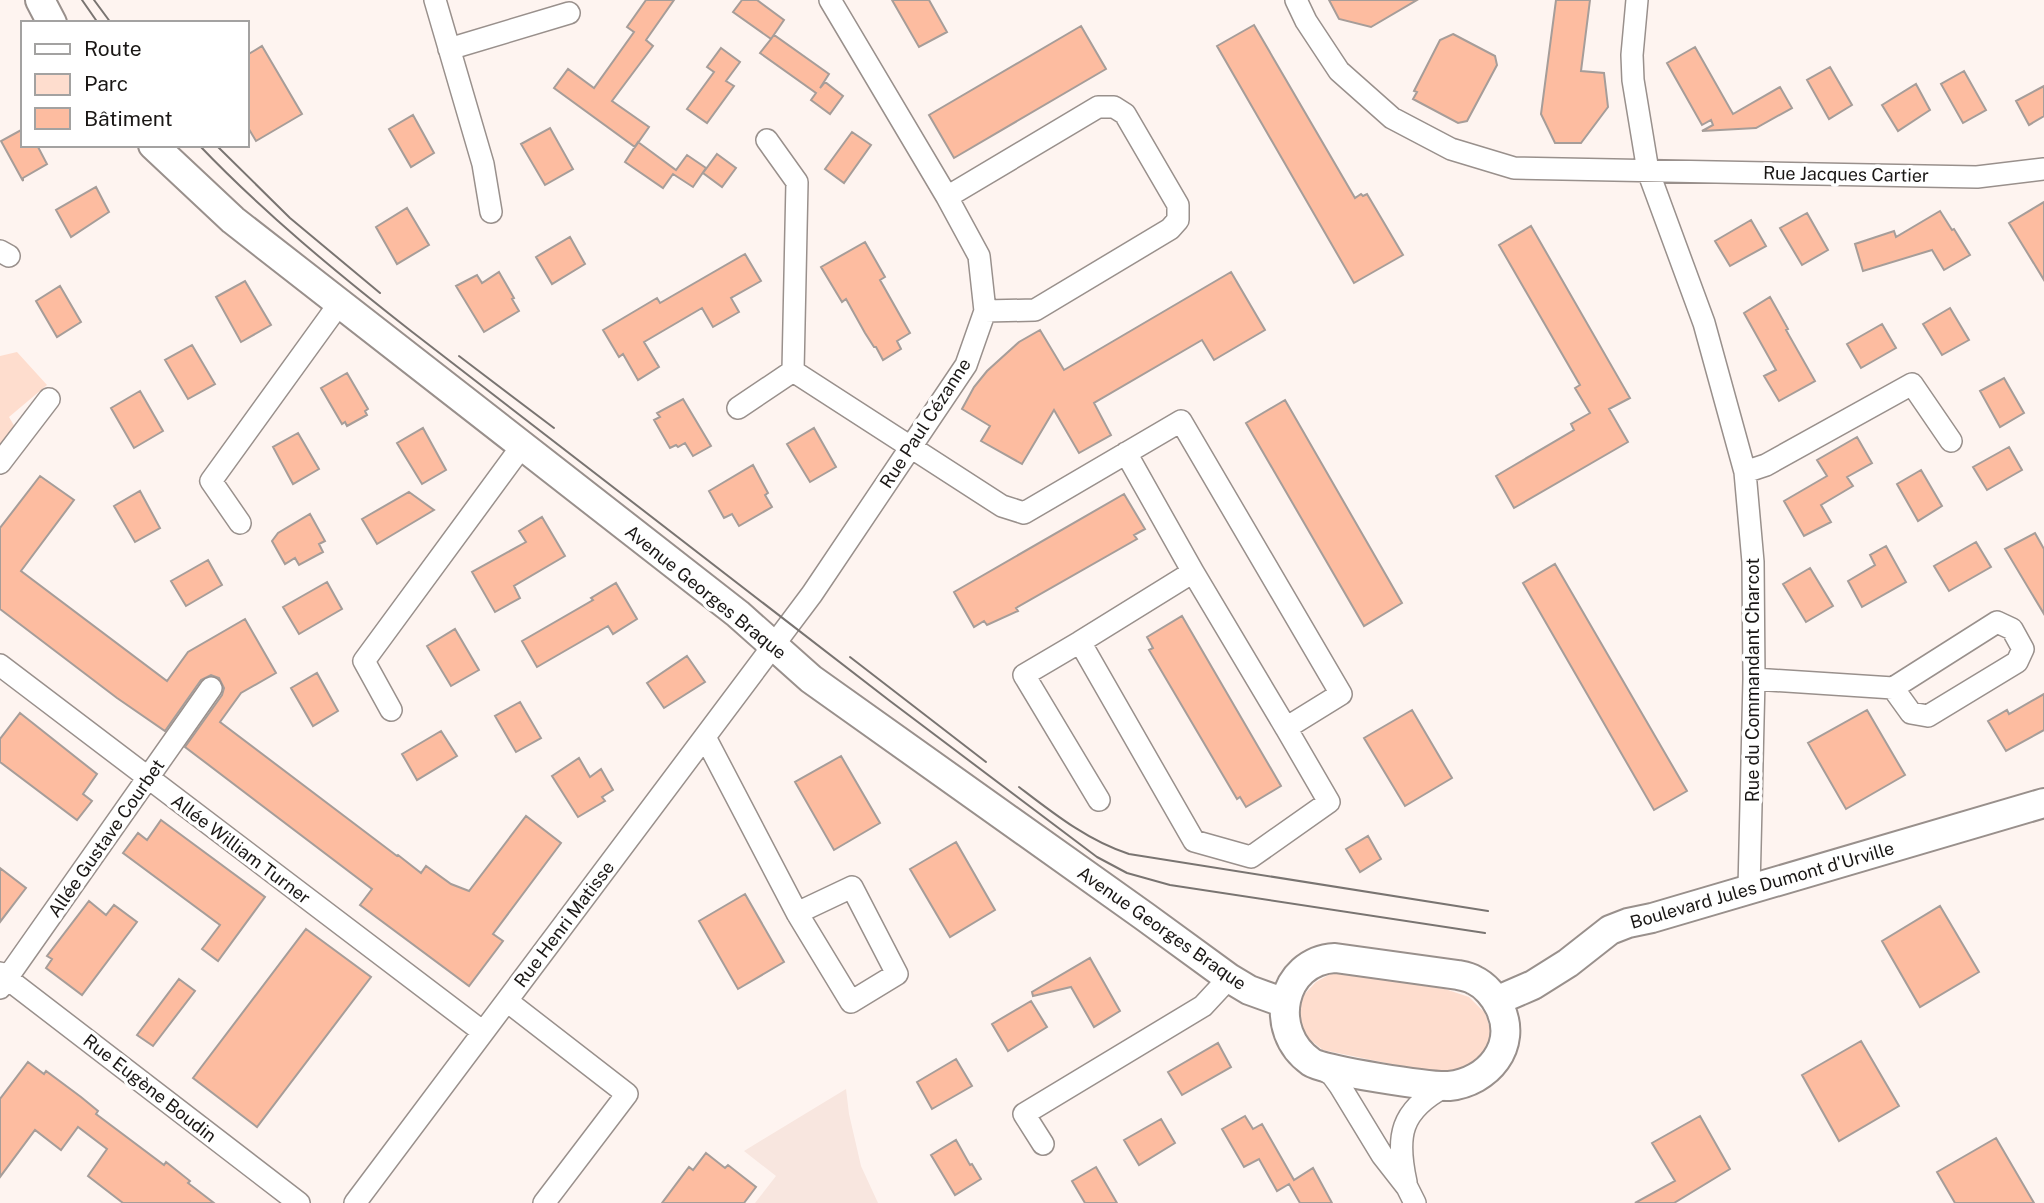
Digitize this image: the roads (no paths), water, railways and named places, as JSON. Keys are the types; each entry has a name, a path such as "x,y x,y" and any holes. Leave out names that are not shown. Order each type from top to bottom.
{"street":[{"path":"40,0 51,21"},
{"path":"435,0 483,164 491,212"},
{"name":"Rue Paul Cézanne","path":"773,646 812,594 966,365 985,311 979,256 830,0"},
{"name":"Rue Jacques Cartier","path":"1296,0 1306,21 1339,71 1392,118 1451,149 1514,168 1977,177 2044,169"},
{"name":"Rue du Commandant Charcot","path":"1637,0 1632,55 1633,80 1648,171 1704,323 1745,472 1753,562 1754,680 1749,889"},
{"path":"449,49 569,13"},
{"path":"947,197 1098,107 1114,107 1125,114 1178,205 1178,220 1170,229 1035,310 985,311"},
{"path":"766,140 797,182 793,371"},
{"name":"Avenue Georges Braque","path":"155,147 233,220 738,614 811,679 1229,978 1249,990 1284,1003"},
{"path":"240,523 211,481 340,303"},
{"path":"738,408 793,371"},
{"path":"793,371 1002,506 1024,513 1181,421 1341,694 1286,727"},
{"path":"1745,472 1766,465 1912,384 1951,441"},
{"path":"0,463 49,399"},
{"path":"391,710 364,661 522,446"},
{"path":"1080,642 1194,841 1251,857 1329,802 1125,453"},
{"path":"1099,800 1024,675 1193,572"},
{"path":"1754,680 1893,688 1997,622 2012,629 2023,649 2017,662 1928,716 1910,713 1893,688"},
{"name":"Rue Henri Matisse","path":"355,1203 773,646"},
{"name":"Allée William Turner","path":"0,665 483,1032"},
{"name":"Allée Gustave Courbet","path":"2,980 211,688"},
{"path":"705,737 797,913 851,1002 897,974 852,887 797,913"},
{"name":"Boulevard Jules Dumont d'Urville","path":"1496,1001 1533,985 1568,963 1610,930 2044,803"},
{"path":"1320,1067 1444,1087 1461,1085 1480,1076 1502,1052 1505,1023 1496,1001 1483,986 1458,975 1335,958 1321,960 1302,972 1291,987 1284,1003 1283,1018 1296,1048 1313,1064 1332,1075 1382,1155 1411,1195"},
{"path":"1043,1143 1024,1114 1203,1006 1229,978"},
{"name":"Rue Eugène Boudin","path":"2,980 299,1203"},
{"path":"507,1001 627,1094 544,1203"},
{"path":"1411,1195 1401,1157 1400,1140 1406,1122 1422,1101 1444,1087"}],"tram line":[{"path":"82,0 97,21"},
{"path":"94,0 110,21"},
{"path":"201,147 275,218 383,309 890,701 1097,857 1127,873 1170,885 1485,933"},
{"path":"218,147 290,218 380,293"},
{"path":"459,356 554,428"},
{"path":"850,657 986,762"},
{"path":"1019,787 1085,834 1129,854 1488,911"}]}
